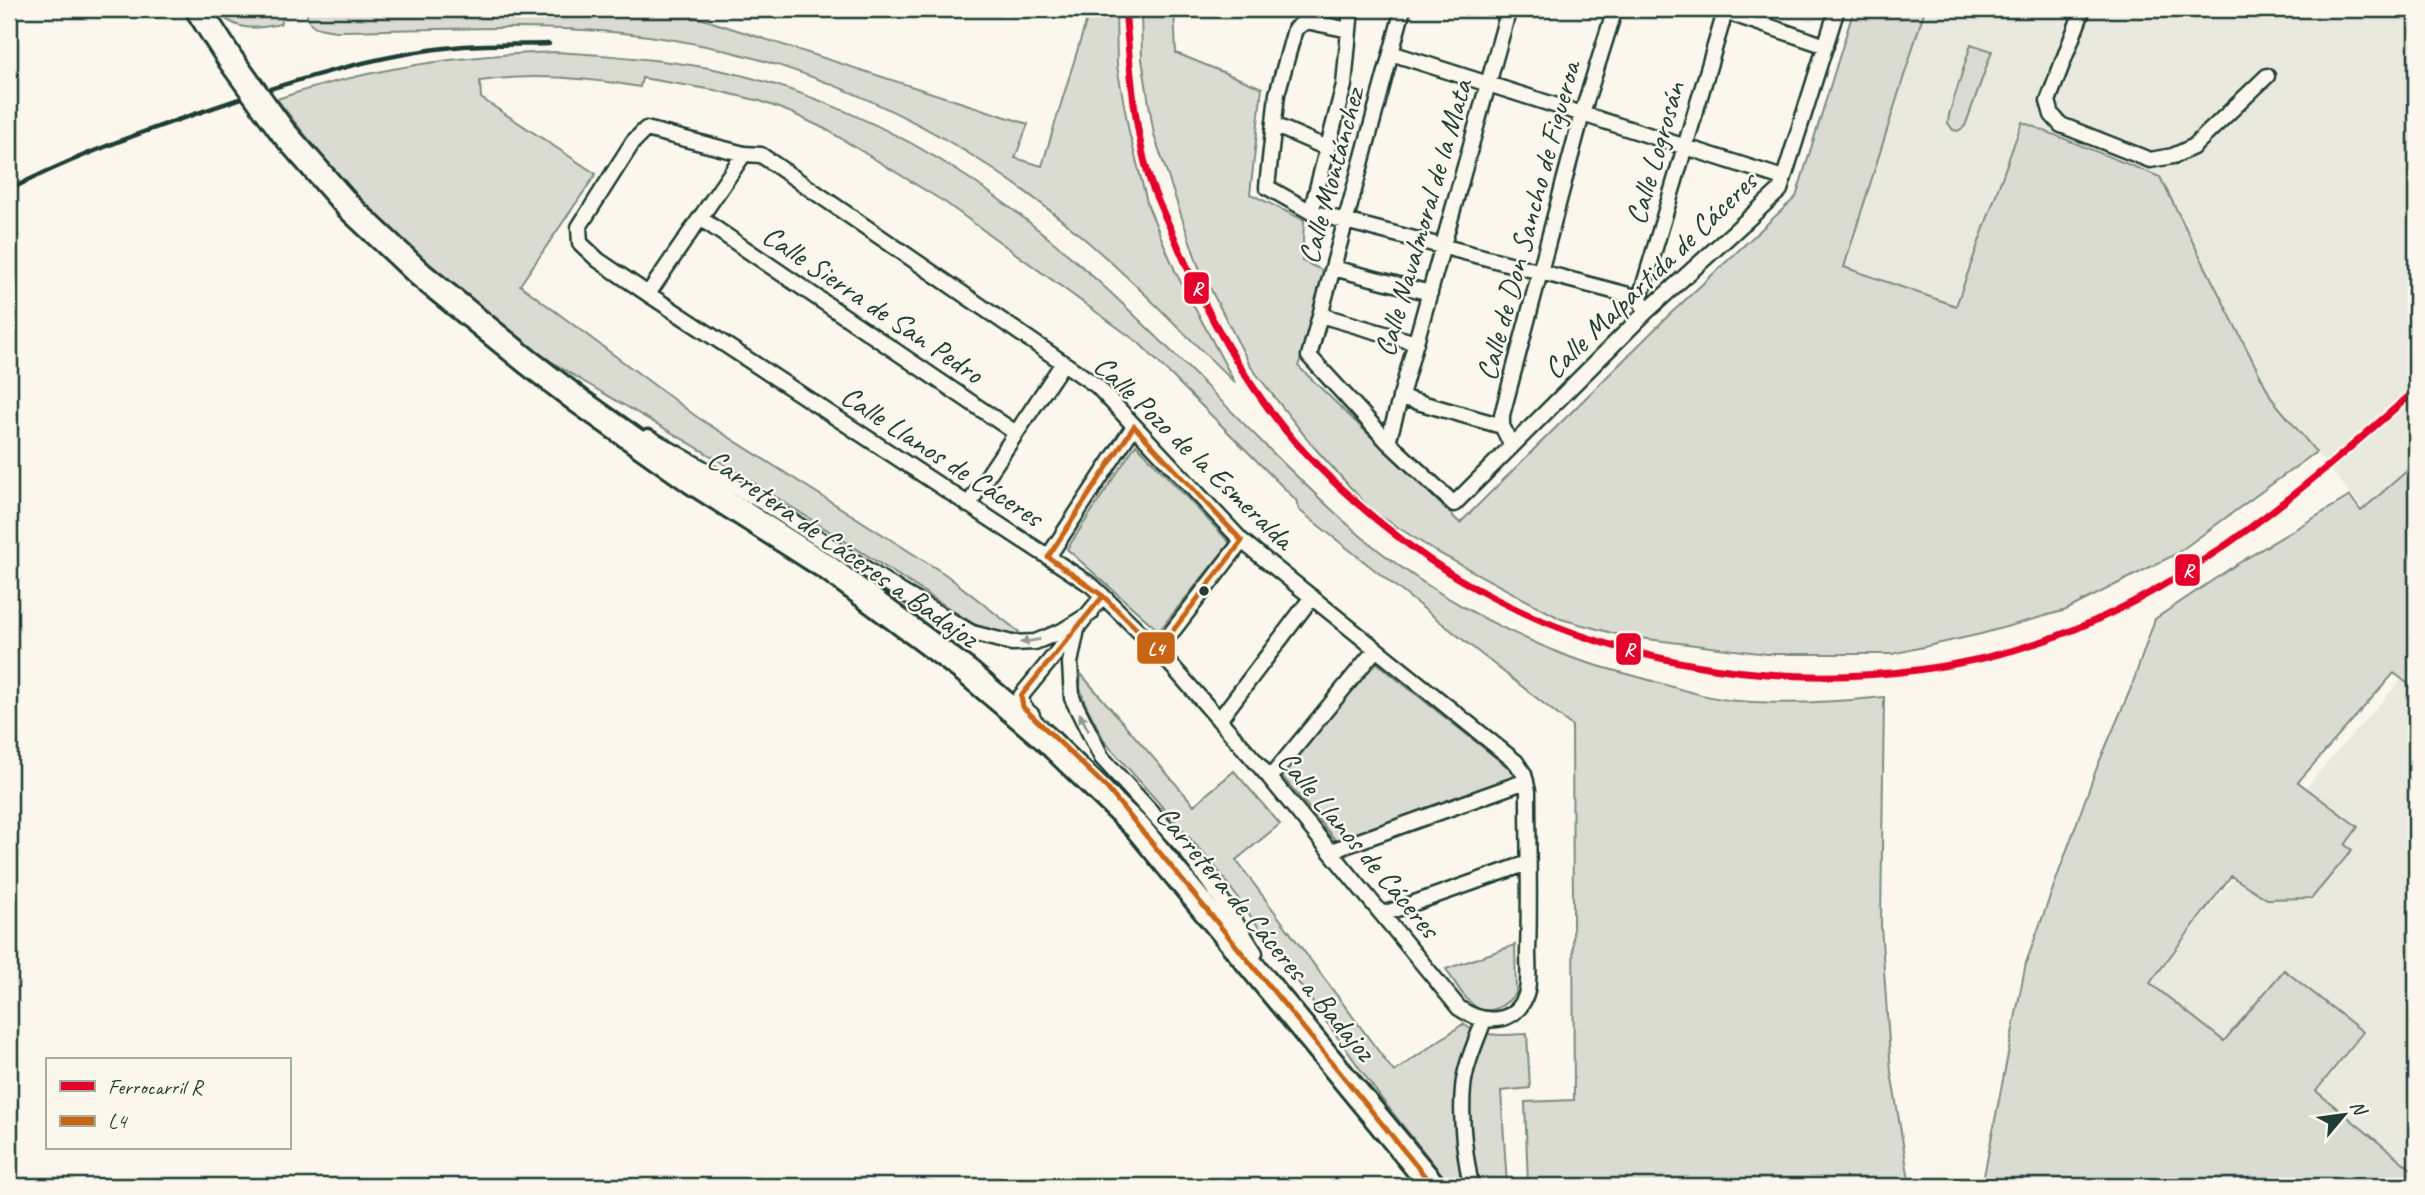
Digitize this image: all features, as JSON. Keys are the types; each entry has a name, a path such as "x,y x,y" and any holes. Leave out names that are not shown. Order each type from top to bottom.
{"highway":[{"name":"Carretera de Cáceres a Badajoz","path":"198,9 230,59 284,131 348,206 421,275 579,401 692,481 828,568 966,671 1045,738 1138,828 1433,1186"},
{"name":"Carretera de Cáceres a Badajoz","path":"528,362 913,611 1021,696 1127,799 1218,902 1353,1087"}],"street":[{"path":"1311,212 1344,85 1351,9"},
{"name":"Calle Montánchez","path":"1388,442 1309,356 1403,9"},
{"name":"Calle Navalmoral de la Mata","path":"1388,442 1509,9"},
{"name":"Calle de Don Sancho de Figueroa","path":"1512,446 1502,426 1502,415 1582,114 1615,9"},
{"name":"Calle Malpartida de Cáceres","path":"1388,442 1454,504 1512,446 1643,305 1780,190 1837,9"},
{"path":"2084,9 2048,101 2052,115 2061,125 2150,160 2173,156 2193,148 2267,76"},
{"path":"1723,10 1826,46"},
{"name":"Calle Logrosán","path":"1643,305 1683,148 1723,10"},
{"path":"1349,30 1306,21 1295,29 1277,94 1267,187 1311,212 1541,272 1643,305"},
{"path":"1391,53 1783,178"},
{"path":"1274,125 1327,148"},
{"name":"Calle Pozo de la Esmeralda","path":"580,243 579,227 633,142 646,129 744,154 761,155 1097,386 1242,541 1516,762 1526,780"},
{"path":"648,294 744,154"},
{"name":"Calle Sierra de San Pedro","path":"700,218 1016,433"},
{"name":"Calle Llanos de Cáceres","path":"580,243 598,260 648,294 1103,596 1158,650 1270,778 1459,1008 1472,1017 1484,1020"},
{"path":"1333,268 1430,293"},
{"path":"1320,315 1416,343"},
{"path":"968,505 1063,363"},
{"path":"1400,397 1502,426"},
{"path":"1048,557 1134,426"},
{"path":"632,428 764,503 900,591 972,633 1012,643 1035,642 1062,631 1091,613"},
{"path":"1158,650 1242,541"},
{"path":"828,568 925,628 1010,694 1021,696"},
{"path":"1021,696 1103,596"},
{"path":"1219,720 1312,597"},
{"path":"1077,629 1070,663 1072,698 1102,758 1185,849 1255,953"},
{"path":"1270,778 1377,649"},
{"path":"1021,696 1023,707 1105,787 1138,828"},
{"path":"1331,851 1526,780 1529,929 1526,993 1520,1005 1510,1015 1484,1020 1471,1053 1463,1086 1462,1137 1471,1186"},
{"path":"1383,914 1528,863"}],"shaded area":[{"path":"215,9 288,9 280,24 253,28 229,21"},
{"path":"306,9 678,9 1028,124 1015,158 1042,166 1090,9 1116,9 1117,66 1129,132 1148,206 1176,273 1235,383 1112,263 1069,226 967,153 912,121 855,94 796,71 736,53 674,40 612,32 543,28 336,31 315,27 309,21"},
{"path":"1141,9 1174,9 1176,53 1262,88 1250,194 1304,220 1302,261 1331,274 1298,366 1460,523 1668,316 1796,197 1854,9 1925,9 1844,267 1956,306 2022,122 2160,177 2272,399 2316,452 2176,554 2066,610 1981,634 1892,654 1767,654 1623,636 1561,619 1435,551 1371,510 1312,445 1251,367 1198,265 1154,135 1142,59"},
{"path":"1925,9 2416,9 2416,573 2272,399 2160,176 2022,123 1956,307 1844,267"},
{"path":"1971,44 1992,51 1965,126 1958,131 1953,130 1948,123 1949,115"},
{"path":"556,52 671,62 709,68 777,85 878,126 941,161 1047,236 1119,300 1308,487 1385,556 1460,605 1512,632 1587,663 1716,698 1793,703 1884,697 1881,926 1891,1072 1910,1186 1777,1186 1774,1183 1768,1186 1528,1186 1525,1102 1574,1100 1572,726 1299,510 1296,500 1139,343 946,203 827,130 760,101 642,78 640,87 560,78 520,77 480,81 481,98 596,174 520,285 697,417 945,574 1019,632 1013,636 974,624 711,456 519,340 406,246 339,175 277,99 345,79 415,65 485,56"},
{"path":"1136,444 1230,543 1159,631 1067,549"},
{"path":"2416,463 2416,553 2409,555 2416,561 2416,690 2394,673 2298,782 2358,827 2345,845 2352,850 2312,898 2267,899 2231,876 2150,983 2224,1041 2284,970 2363,1032 2316,1091 2416,1173 2416,1186 1982,1186 2026,963 2097,767 2131,688 2155,619 2237,564 2350,496 2361,511"},
{"path":"1364,653 1515,773 1515,784 1341,847 1276,769"},
{"path":"1081,674 1194,805 1234,771 1280,824 1236,860 1394,1072 1463,1024 1485,1034 1527,1034 1530,1088 1501,1091 1507,1186 1451,1186 1381,1098 1217,869 1105,742 1085,703 1080,688"},
{"path":"2402,679 2416,690 2416,1180 2312,1095 2284,970 2224,1041 2149,983 2324,766"},
{"path":"1515,945 1516,993 1494,1010 1476,1007 1446,969"}],"railway":[{"path":"9,190 55,167 127,138 331,71 432,50 475,45 549,44"}],"rail line":[{"name":"R","path":"1125,9 1135,113 1151,182 1201,297 1231,353 1266,406 1324,472 1359,505 1416,550 1456,577 1526,613 1600,642 1678,662 1758,673 1839,676 1919,670 1998,655 2073,630 2167,583 2254,525 2337,459 2416,390"}],"transit line":[{"name":"L4","path":"1134,426 1242,541 1158,650 1103,596 1048,557 1134,426"},
{"name":"L4","path":"1103,596 1021,696 1023,707 1106,787 1433,1186"}]}
